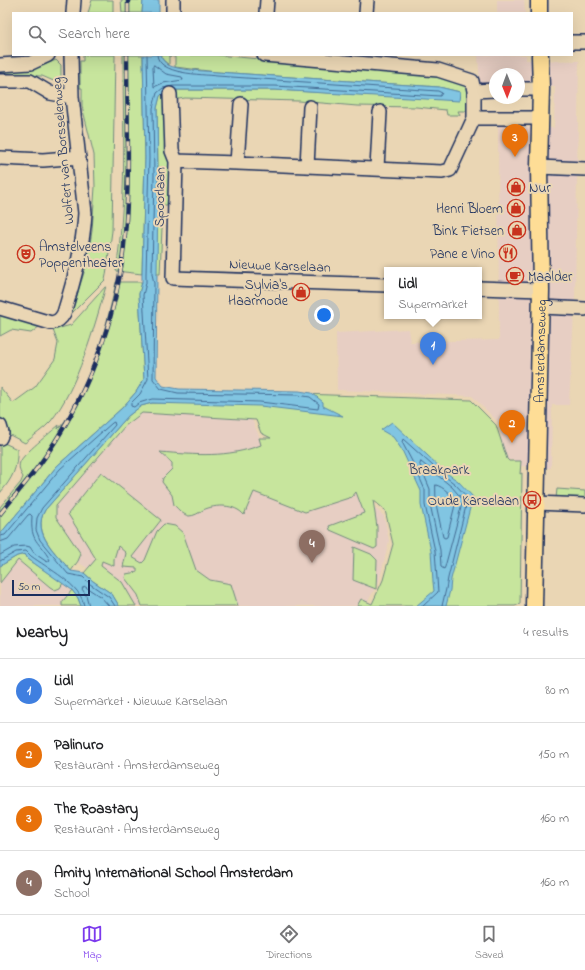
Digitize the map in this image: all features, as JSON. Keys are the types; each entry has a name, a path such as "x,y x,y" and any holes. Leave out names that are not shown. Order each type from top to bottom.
{"main road":[{"path":"539,0 539,12"},
{"name":"Amsterdamseweg","path":"534,606 541,307 539,167 541,89 540,56"}],"street":[{"path":"73,12 74,0"},
{"path":"172,0 173,12"},
{"path":"266,12 267,0"},
{"path":"366,12 367,0"},
{"path":"573,42 585,42"},
{"path":"0,65 31,63 46,56"},
{"name":"Wolfert van Borsselenweg","path":"0,308 51,323 56,322 62,318 64,313 78,264 84,232 85,213 72,97 71,56"},
{"path":"176,161 377,168 442,172 450,170 474,118 474,91 472,81 438,70 362,59 288,56"},
{"path":"0,80 30,81 50,93 72,97"},
{"path":"525,89 541,89"},
{"path":"474,91 489,90"},
{"name":"Spoorlaan","path":"170,94 172,152 176,161 173,278"},
{"path":"237,163 241,104"},
{"path":"307,166 310,107"},
{"path":"377,168 380,112"},
{"path":"474,118 540,118"},
{"path":"0,158 43,160 79,157"},
{"path":"539,167 585,169"},
{"name":"Nieuwe Karselaan","path":"173,278 384,285"},
{"path":"482,288 541,290"},
{"path":"541,307 585,309"},
{"path":"536,503 585,504"}],"shaded area":[{"path":"497,0 524,0 525,12 497,12"},
{"path":"478,56 526,56 526,60 579,61 575,295 569,405 552,405 551,468 521,466 512,460 502,460 500,424 472,396 337,390 336,333 408,329 410,342 499,340 498,126 554,128 555,86 525,86 525,68 489,68 489,86 480,86"},
{"path":"150,391 241,395 260,438 342,480 384,516 389,541 379,582 365,606 126,606 94,572 48,544 34,522"},
{"path":"19,552 80,597 81,606 0,606 0,567"}],"green space":[{"path":"92,0 113,0 113,12 88,12"},
{"path":"121,0 143,0 142,12 122,12"},
{"path":"83,56 115,56 112,231 105,280 71,314 87,263 92,231 95,187 94,155 82,106 82,88 80,88 80,61 83,61"},
{"path":"123,56 143,56 145,158 142,274 116,271 122,217 124,136"},
{"path":"160,56 169,56 169,65"},
{"path":"169,56 227,56 447,77 468,86 469,111 458,111 460,115 447,115 446,110 416,107 357,106 299,101 185,98 167,101 164,151 170,163 167,205 163,205 160,274 156,274 158,175 157,108 160,96 165,91 275,90 458,100 460,92 439,87 217,72 175,67 175,57"},
{"path":"56,60 61,65 60,82 56,82 42,76 0,75 0,68 33,67 44,65"},
{"path":"116,282 142,282 139,294 144,379 136,392 122,408 57,466 0,534 0,507 21,482 23,477 19,466 22,458 59,425 58,429 62,425 86,380 102,339"},
{"path":"106,286 84,356 61,407 51,421 42,430 25,443 8,434 0,416 0,387 13,403 35,387 55,359 58,343 53,330 71,325"},
{"path":"0,315 40,326 31,333 11,330 0,336"},
{"name":"Braakpark","path":"246,392 471,400 496,425 507,459 509,461 521,461 520,604 515,606 357,606 361,599 372,604 383,580 393,544 385,510 373,500 377,527 377,547 374,549 330,530 329,526 364,513 356,492 352,497 305,512 254,492 244,515 236,509 225,506 208,508 191,516 181,512 174,505 172,495 162,482 163,478 172,469 172,463 160,452 199,455 224,454 261,445 259,438 271,438 261,433 256,420 142,413 125,426 56,506 56,517 81,554 71,571 53,550 43,535 41,527 45,510 128,416 141,406 152,403 168,403"},
{"path":"2,442 17,449 17,456 13,473 8,483 0,493 0,445"},
{"path":"101,472 161,520 132,557 142,563 145,560 157,531 164,524 175,526 183,533 196,570 210,580 231,584 238,606 142,606 138,595 125,578 126,574 137,572 137,568 123,567 126,553 118,546 114,559 114,566 102,561 101,566 122,582 136,606 119,606 112,594 84,573 96,559 68,514"},
{"path":"557,489 585,491 585,500 556,498"},
{"path":"354,547 371,554 377,560 376,589 353,580"},
{"path":"25,554 28,559 63,583 60,588 55,590 50,587 18,560 0,583 0,566 17,556"},
{"path":"72,590 78,598 81,606 62,606 62,602"}],"water":[{"path":"143,0 159,0 159,12 142,12"},
{"path":"143,56 161,56 168,65 172,67 192,70 439,87 460,92 459,101 275,90 173,90 165,91 160,96 157,108 158,175 156,377 163,386 179,389 299,391 312,393 323,402 323,406 343,416 260,406 152,403 141,406 128,416 45,510 42,519 41,527 43,535 59,558 71,571 84,573 112,594 119,606 81,606 78,598 72,590 28,559 25,554 17,556 0,566 0,534 57,466 122,408 136,392 144,379 139,294 142,282 145,158"},
{"path":"392,422 445,472 458,481 473,497 451,579 446,606 416,606 434,591 431,551 421,505 421,491 402,450 393,437 381,430"}],"railway":[{"path":"128,0 128,12"},
{"path":"0,514 36,469 63,429 89,376 109,321 122,263 127,212 127,56"}],"place":[{"name":"The Roastary","path":"515,157"},
{"name":"Nur","path":"516,187"},
{"name":"Henri Bloem","path":"516,208"},
{"name":"Bink Fietsen","path":"517,230"},
{"name":"Pane e Vino","path":"508,253"},
{"name":"Amstelveens Poppentheater","path":"26,254"},
{"name":"Maalder","path":"515,276"},
{"name":"Sylvia's Haarmode","path":"301,292"},
{"name":"Lidl","path":"433,365"},
{"name":"Palinuro","path":"512,443"},
{"name":"Oude Karselaan","path":"532,500"},
{"name":"Amity International School Amsterdam","path":"312,563"}]}
